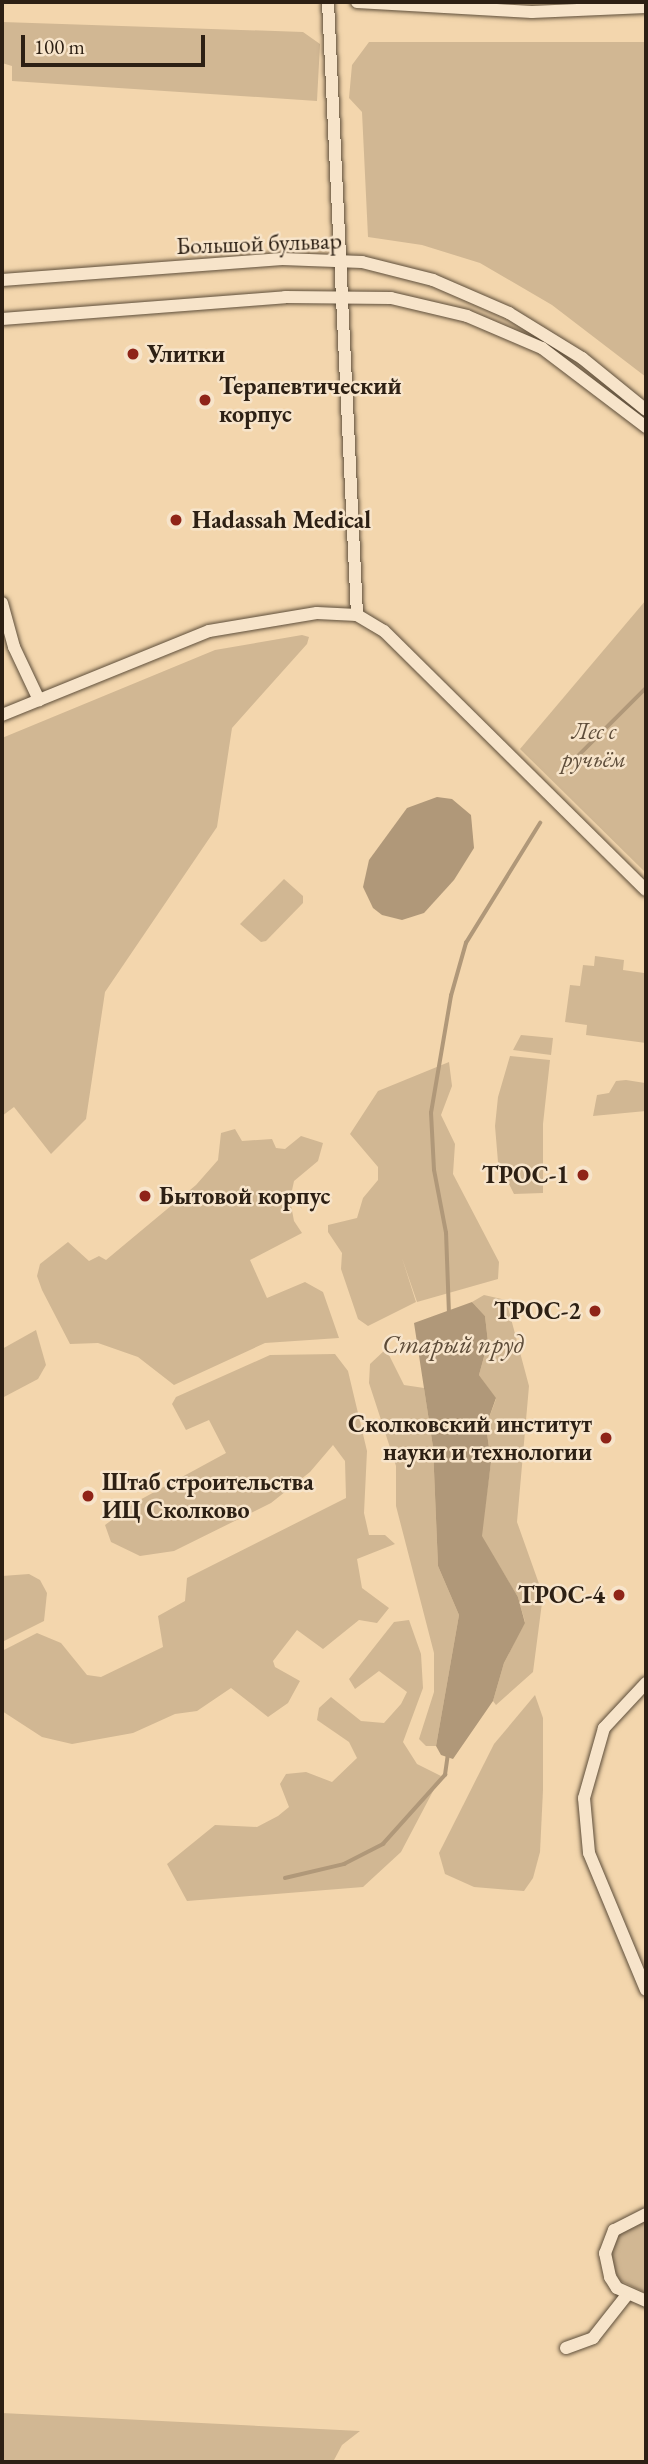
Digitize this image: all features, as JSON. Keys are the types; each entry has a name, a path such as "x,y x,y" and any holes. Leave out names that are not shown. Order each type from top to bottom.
{"street":[{"path":"328,2 357,615"},
{"path":"357,2 518,12 646,7"},
{"name":"Большой бульвар","path":"2,280 282,259 340,259 433,279 509,313 582,358 646,410"},
{"path":"2,319 342,296 421,304 504,329 578,372 646,427"},
{"path":"2,603 14,647 38,700"},
{"path":"2,715 209,631 317,613 357,615 384,631 646,890"},
{"path":"646,1683 604,1728 584,1798 589,1853 646,1990"},
{"path":"646,2214 623,2222 614,2230 605,2253 610,2277 627,2295 646,2301"},
{"path":"566,2348 593,2338 627,2295"}],"green space":[{"path":"2,22 303,32 320,44 317,101 12,81 12,66 2,63"},
{"path":"369,42 646,42 646,377 552,305 480,263 422,245 368,237 362,112 349,98 352,65"},
{"name":"Лес с ручьём","path":"646,600 646,873 520,749"},
{"path":"302,635 309,637 307,644 232,728 217,827 105,992 86,1119 51,1154 14,1107 2,1116 2,738 215,650"},
{"path":"284,879 303,896 303,903 266,941 261,942 240,924"},
{"path":"595,956 624,960 623,970 644,973 646,1043 586,1035 587,1025 565,1022 570,985 580,986 583,965 594,966"},
{"path":"521,1035 553,1038 551,1055 513,1050"},
{"path":"510,1056 550,1060 543,1124 543,1193 514,1194 498,1162 495,1126 498,1097"},
{"path":"449,1062 452,1086 441,1115 455,1144 453,1174 499,1262 498,1279 417,1302 402,1258 416,1302 368,1326 358,1319 341,1269 342,1253 328,1232 328,1225 357,1218 363,1198 378,1180 378,1167 350,1134 378,1091"},
{"path":"616,1081 645,1083 646,1111 593,1116 597,1095 609,1093"},
{"path":"235,1129 242,1141 272,1139 276,1148 285,1149 301,1136 323,1143 318,1161 294,1181 290,1200 294,1221 302,1233 250,1260 267,1298 305,1282 323,1292 339,1338 265,1343 174,1385 138,1357 98,1343 70,1344 42,1290 37,1276 40,1264 68,1242 89,1261 99,1256 106,1260 196,1185 218,1160 221,1133"},
{"path":"484,1295 506,1300 529,1386 517,1522 543,1595 533,1672 496,1705 493,1701 504,1663 525,1622 518,1597 481,1536 491,1462 486,1426 496,1399 479,1375 488,1342 485,1316 472,1302"},
{"path":"36,1330 46,1365 38,1379 2,1398 2,1349"},
{"path":"386,1349 404,1385 424,1388 433,1447 438,1566 459,1615 436,1746 426,1746 419,1739 434,1692 434,1653 396,1506 396,1466 369,1383 370,1364"},
{"path":"335,1354 348,1371 367,1451 364,1513 369,1535 385,1535 395,1544 357,1559 362,1588 389,1608 377,1623 359,1620 323,1649 297,1630 273,1661 275,1667 300,1681 288,1703 268,1717 231,1688 197,1711 175,1714 133,1733 72,1744 42,1737 2,1711 2,1651 37,1633 61,1643 87,1675 101,1677 163,1647 158,1616 185,1601 187,1578 346,1498 345,1461 333,1445 310,1472 271,1503 174,1551 140,1556 111,1542 105,1525 136,1502 226,1453 209,1420 186,1430 172,1404 176,1397 270,1355"},
{"path":"29,1574 40,1580 47,1593 44,1621 2,1642 2,1576"},
{"path":"409,1620 421,1654 423,1688 403,1742 417,1764 441,1776 401,1852 363,1887 187,1901 167,1864 215,1825 257,1827 278,1816 289,1807 280,1784 286,1774 306,1772 332,1782 357,1758 349,1742 317,1720 319,1708 331,1697 361,1721 384,1723 401,1704 407,1692 379,1671 355,1689 349,1679 394,1622"},
{"path":"535,1695 543,1718 543,1790 540,1852 533,1878 524,1891 474,1887 445,1874 439,1853 494,1744"},
{"path":"646,2219 646,2293 619,2280 610,2259 611,2248 623,2228"},
{"path":"2,2413 360,2431 342,2445 333,2462 2,2462"}],"water":[{"path":"437,797 452,799 471,815 474,848 454,880 424,913 402,920 382,915 373,908 363,887 369,860 407,808"},
{"name":"Старый пруд","path":"472,1302 485,1316 488,1342 479,1375 496,1398 486,1426 491,1462 482,1536 518,1597 525,1623 504,1663 493,1701 453,1759 441,1755 436,1746 459,1615 438,1566 433,1447 414,1323"}],"waterway":[{"path":"572,762 646,688"},
{"path":"449,1314 446,1233 434,1170 431,1113 451,996 466,943 540,823"},
{"path":"285,1878 344,1864 383,1844 445,1775 448,1754"}],"place":[{"name":"Улитки","path":"133,354"},
{"name":"Терапевтический корпус","path":"205,400"},
{"name":"Hadassah Medical","path":"176,520"},
{"name":"TPOC-1","path":"583,1175"},
{"name":"Бытовой корпус","path":"145,1196"},
{"name":"TPOC-2","path":"595,1311"},
{"name":"Сколковский институт науки и технологии","path":"606,1438"},
{"name":"Штаб строительства ИЦ Сколково","path":"88,1496"},
{"name":"TPOC-4","path":"619,1595"}]}
